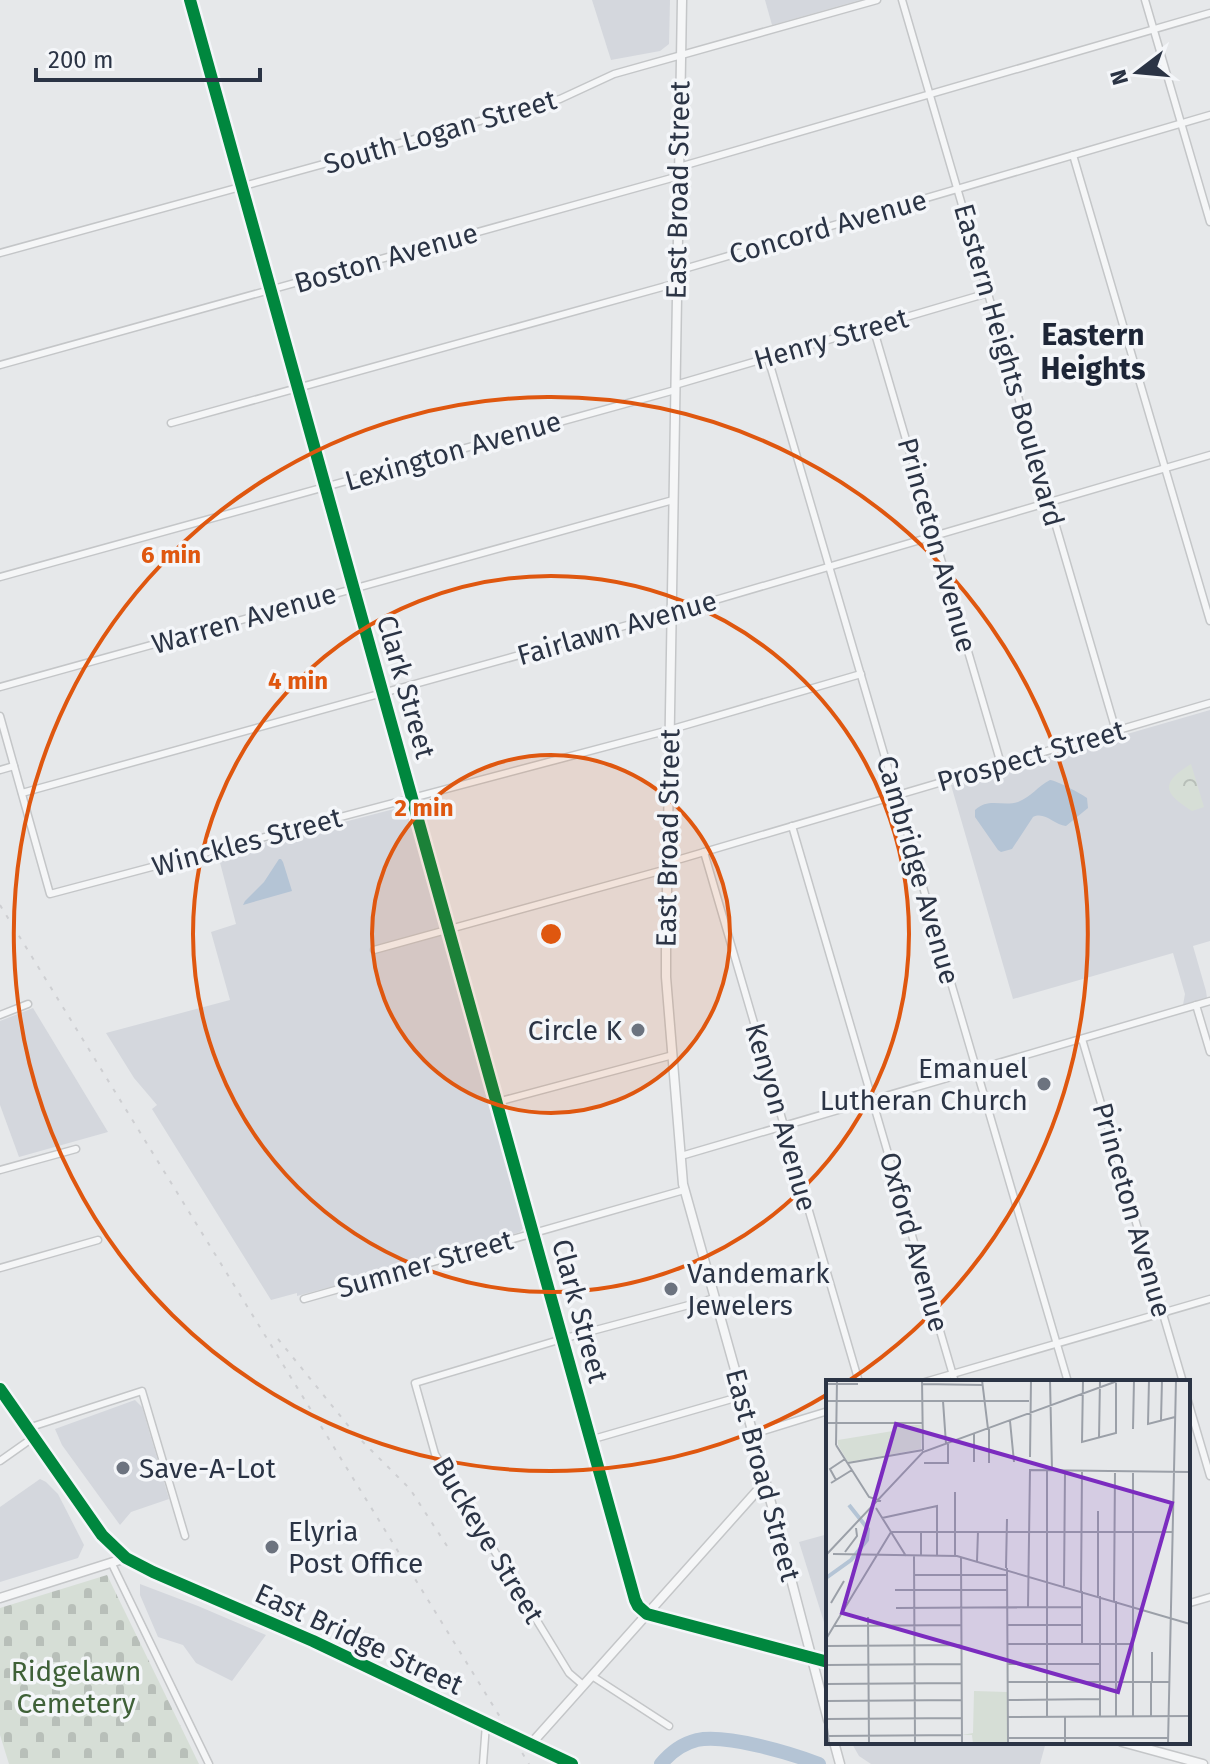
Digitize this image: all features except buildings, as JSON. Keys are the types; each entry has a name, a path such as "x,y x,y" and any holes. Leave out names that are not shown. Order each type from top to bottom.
{"main road":[{"name":"East Bridge Street","path":"0,1389 102,1535 126,1558 313,1641 572,1764"}],"street":[{"name":"Clark Street","path":"190,0 632,1592 638,1606 647,1614"},
{"name":"East Broad Street","path":"682,0 666,977 681,1156 684,1190 753,1434 826,1712"},
{"name":"South Logan Street","path":"0,253 560,99 614,74 877,0"},
{"name":"Eastern Heights Boulevard","path":"902,0 1116,731"},
{"path":"1145,0 1210,222"},
{"name":"Boston Avenue","path":"0,365 679,172 929,94 1210,13"},
{"name":"Concord Avenue","path":"677,271 1210,115"},
{"path":"1073,155 1210,621"},
{"path":"171,423 677,283"},
{"name":"Henry Street","path":"675,387 988,293"},
{"name":"Princeton Avenue","path":"873,327 1001,764"},
{"name":"Cambridge Avenue","path":"768,358 1067,1380"},
{"name":"Lexington Avenue","path":"0,577 675,387"},
{"name":"Fairlawn Avenue","path":"22,793 671,613 1210,455"},
{"name":"Warren Avenue","path":"0,687 673,500"},
{"name":"Winckles Street","path":"22,793 50,894 669,730 861,674"},
{"name":"Prospect Street","path":"374,950 667,866 704,852 1210,703"},
{"path":"0,716 22,793"},
{"path":"0,770 14,766"},
{"name":"Oxford Avenue","path":"792,826 954,1380"},
{"name":"Kenyon Avenue","path":"704,852 858,1380"},
{"path":"681,1156 1210,1001"},
{"path":"0,1015 28,1004"},
{"path":"1196,1005 1210,1052"},
{"name":"Princeton Avenue","path":"1082,1039 1182,1380"},
{"path":"497,1102 673,1055"},
{"path":"0,1170 76,1149"},
{"name":"Sumner Street","path":"304,1299 684,1190"},
{"path":"0,1268 98,1240"},
{"path":"562,1339 715,1298"},
{"path":"932,1380 1210,1299"},
{"name":"Buckeye Street","path":"562,1339 415,1383 435,1454 569,1673 583,1685"},
{"path":"0,1461 31,1432 142,1391 185,1536"},
{"path":"590,1440 742,1396"},
{"path":"1190,1408 1210,1476"},
{"path":"753,1434 826,1412"},
{"path":"531,1744 765,1482"},
{"path":"0,1598 126,1558"},
{"path":"111,1562 209,1764"},
{"path":"1190,1603 1210,1597"},
{"path":"647,1614 826,1662"},
{"path":"592,1676 669,1726"},
{"path":"483,1764 486,1724"},
{"path":"835,1744 840,1764"},
{"path":"1129,1744 1203,1764"}],"shaded area":[{"path":"592,0 670,0 669,44 660,51 611,60"},
{"path":"765,0 860,0 772,25"},
{"path":"1210,710 1210,941 1193,946 1207,998 1183,1005 1185,994 1173,953 1013,999 951,785"},
{"path":"402,809 411,816 526,1225 520,1232 447,1255 297,1296 297,1293 271,1300 152,1109 157,1105 134,1078 106,1033 230,1000 211,932 236,924 218,855"},
{"path":"33,1008 108,1132 19,1157 0,1105 0,1021"},
{"path":"135,1400 142,1407 169,1499 131,1512 120,1525 62,1445 55,1429"},
{"path":"40,1479 58,1494 84,1545 78,1558 0,1582 0,1507"},
{"path":"826,1535 826,1629 799,1542"},
{"path":"140,1584 266,1635 232,1681 196,1663 183,1645 158,1637 140,1595"},
{"path":"852,1744 1045,1744 1040,1764 871,1764 859,1756"}],"green space":[{"path":"1191,764 1204,807 1192,811 1175,799 1169,788 1174,777"},
{"name":"Ridgelawn Cemetery","path":"107,1575 199,1764 9,1764 0,1735 0,1608"}],"water":[{"path":"1050,780 1087,798 1088,808 1066,826 1042,816 1033,817 1012,849 998,850 975,817 975,810 985,804 1018,802"},
{"path":"279,859 283,862 292,891 243,905 264,882"}],"waterway":[{"path":"661,1764 686,1744 710,1739 758,1746 819,1764"}],"railway":[{"path":"0,905 529,1764"},
{"path":"278,1339 355,1434 410,1489 447,1546"}],"cycle path":[{"path":"190,0 635,1600 647,1614 826,1661"},
{"path":"0,1389 102,1535 126,1558 313,1641 572,1764"}],"place":[{"name":"Circle K","path":"638,1030"},
{"name":"Emanuel Lutheran Church","path":"1044,1084"},
{"name":"Vandemark Jewelers","path":"671,1289"},
{"name":"Save-A-Lot","path":"123,1468"},
{"name":"Elyria Post Office","path":"272,1547"}],"district":[{"name":"Eastern Heights","path":"1093,352"}]}
